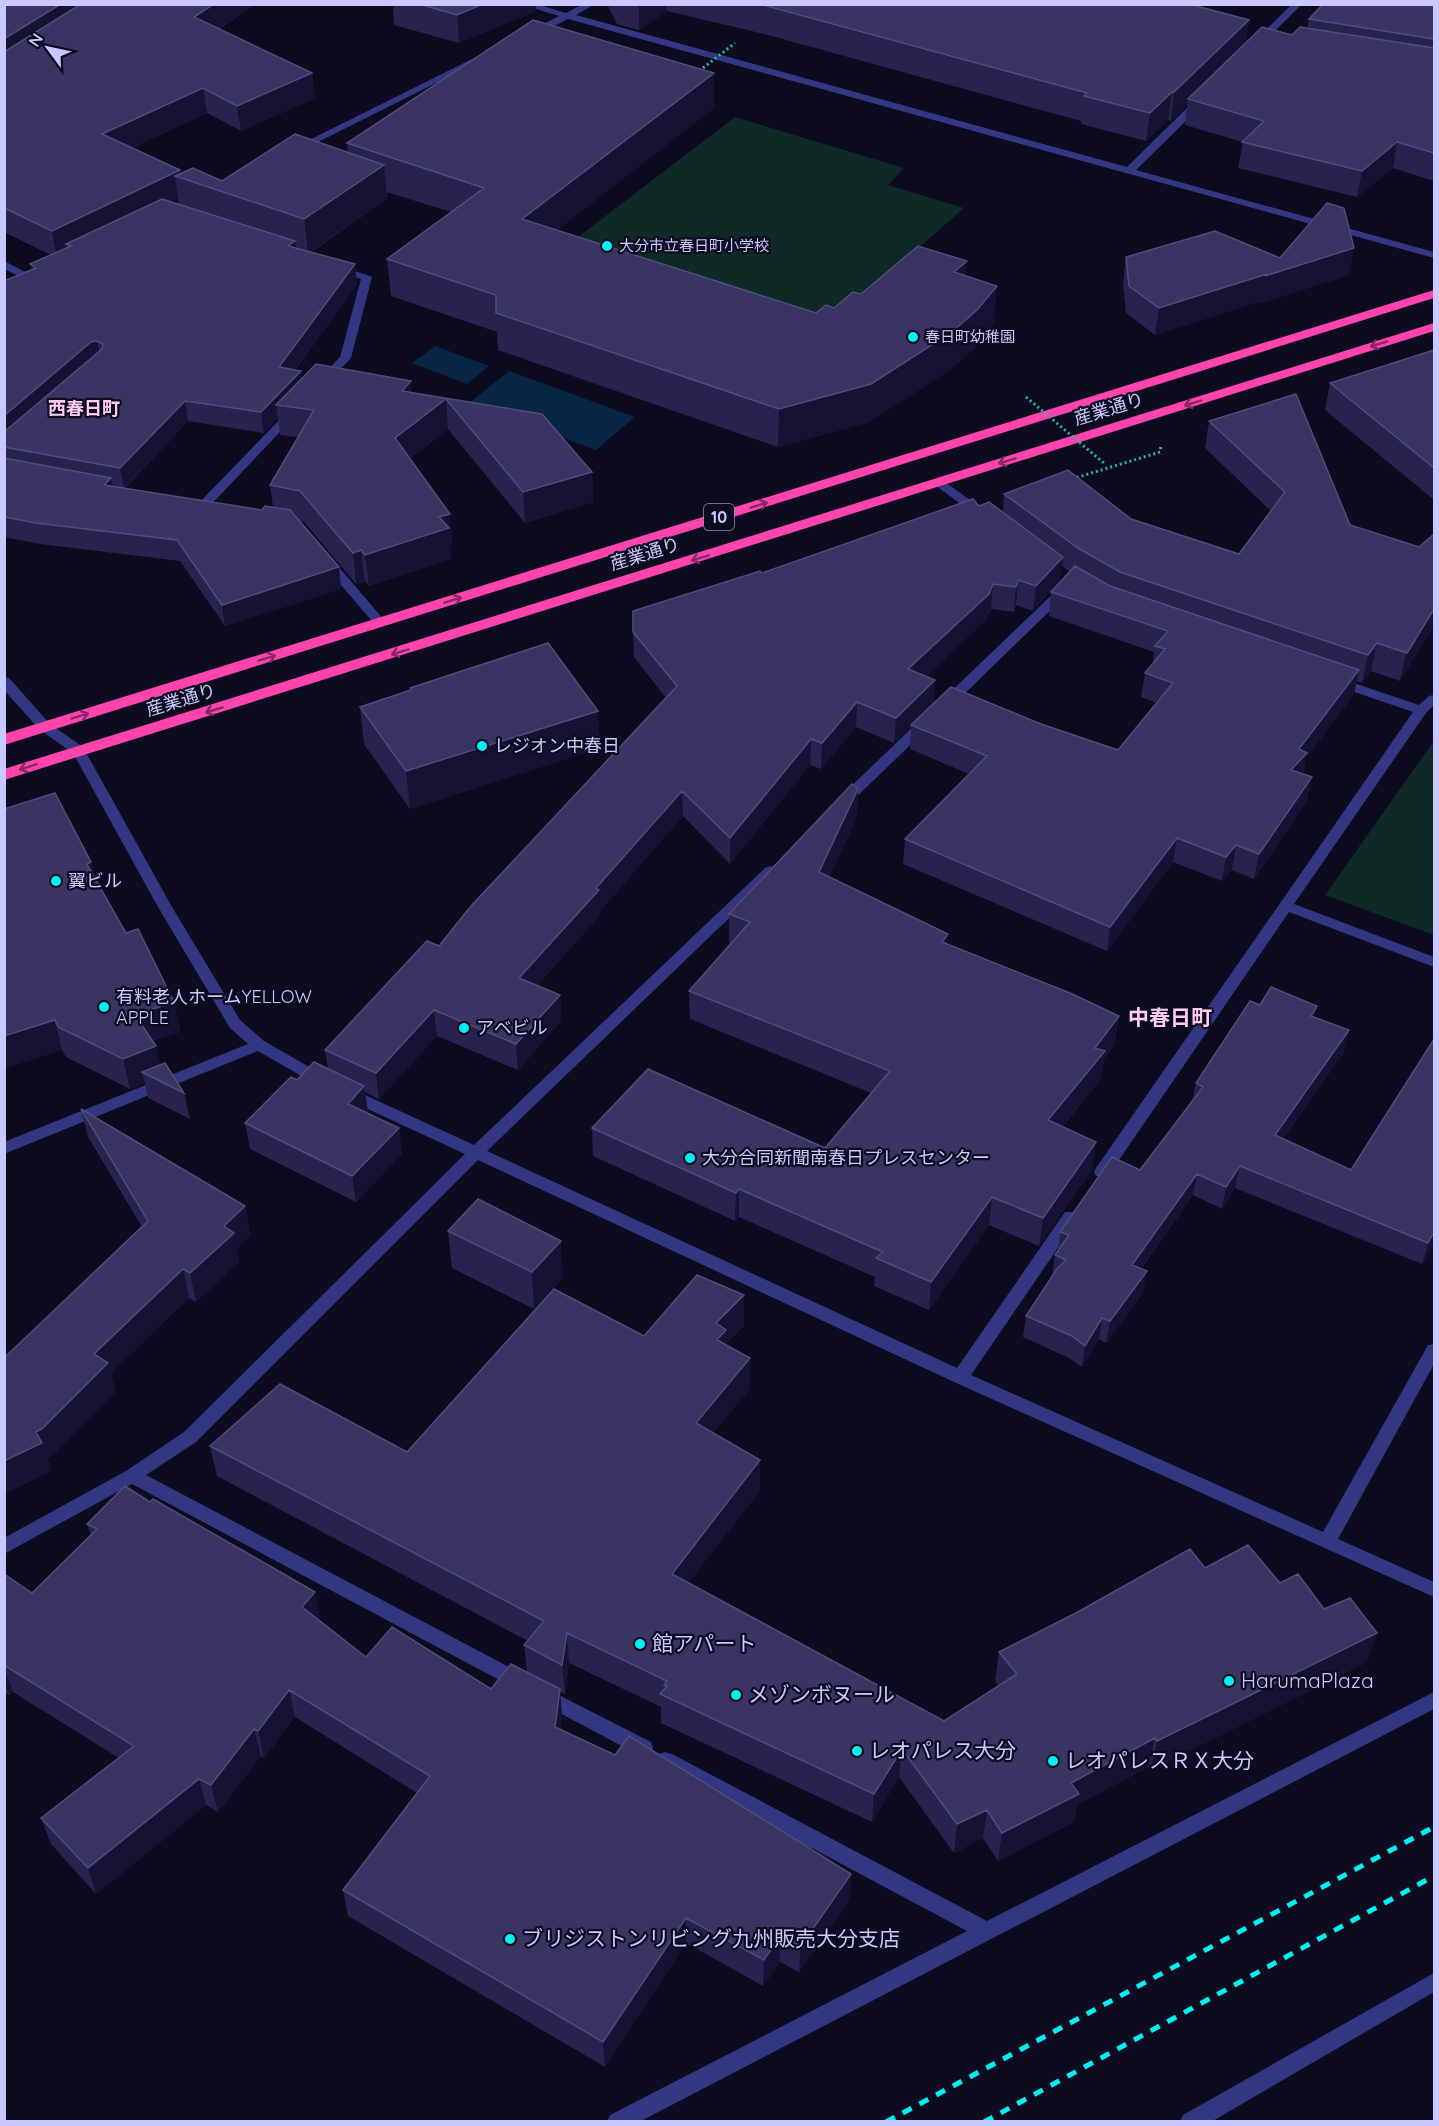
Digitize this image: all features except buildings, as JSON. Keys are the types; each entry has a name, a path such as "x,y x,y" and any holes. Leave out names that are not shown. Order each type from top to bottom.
{"highway":[{"name":"産業通り","path":"4,740 1434,294"},
{"name":"産業通り","path":"4,775 1434,327"}],"street":[{"path":"524,4 1434,255"},
{"path":"524,37 591,4"},
{"path":"1252,50 1265,42 1298,4"},
{"path":"1249,39 1265,42"},
{"path":"282,156 482,58"},
{"path":"1130,171 1210,91"},
{"path":"313,391 345,358 367,277 322,263"},
{"path":"4,264 35,275 13,286"},
{"path":"200,509 297,408"},
{"path":"939,482 990,520"},
{"path":"321,553 380,623"},
{"path":"835,810 1058,597 1070,581 1061,575"},
{"path":"1322,677 1421,710"},
{"path":"4,681 45,727 78,750 165,908 235,1024 259,1046 303,1072 475,1154 960,1377 1434,1590"},
{"path":"1096,1180 1421,710 1434,699"},
{"path":"4,1547 132,1476 190,1437 475,1154 784,859"},
{"path":"1286,906 1434,962"},
{"path":"4,1148 259,1046"},
{"path":"960,1377 1082,1200"},
{"path":"1327,1542 1434,1350"},
{"path":"132,1476 988,1932"},
{"path":"617,2121 988,1932 1434,1700"},
{"path":"1190,2121 1434,1982"}],"path":[{"path":"704,68 735,43"},
{"path":"1026,397 1106,464"}],"green space":[{"path":"735,117 904,168 888,185 964,208 807,346 548,260"},
{"path":"1434,741 1434,935 1325,895"}],"water":[{"path":"435,346 489,366 467,384 412,363"},
{"path":"509,371 635,417 596,450 469,403"}],"railway":[{"path":"886,2122 1434,1827"},
{"path":"984,2122 1434,1876"}],"place":[{"name":"大分市立春日町小学校","path":"607,246"},
{"name":"春日町幼稚園","path":"913,337"},
{"name":"レジオン中春日","path":"482,746"},
{"name":"翼ビル","path":"56,881"},
{"name":"有料老人ホームYELLOW APPLE","path":"104,1007"},
{"name":"アベビル","path":"464,1028"},
{"name":"大分合同新聞南春日プレスセンター","path":"690,1158"},
{"name":"館アパート","path":"640,1644"},
{"name":"HarumaPlaza","path":"1229,1681"},
{"name":"メゾンボヌール","path":"736,1695"},
{"name":"レオパレス大分","path":"857,1751"},
{"name":"レオパレスＲＸ大分","path":"1053,1761"},
{"name":"ブリジストンリビング九州販売大分支店","path":"510,1939"}],"district":[{"name":"西春日町","path":"84,409"},
{"name":"中春日町","path":"1170,1018"}]}
